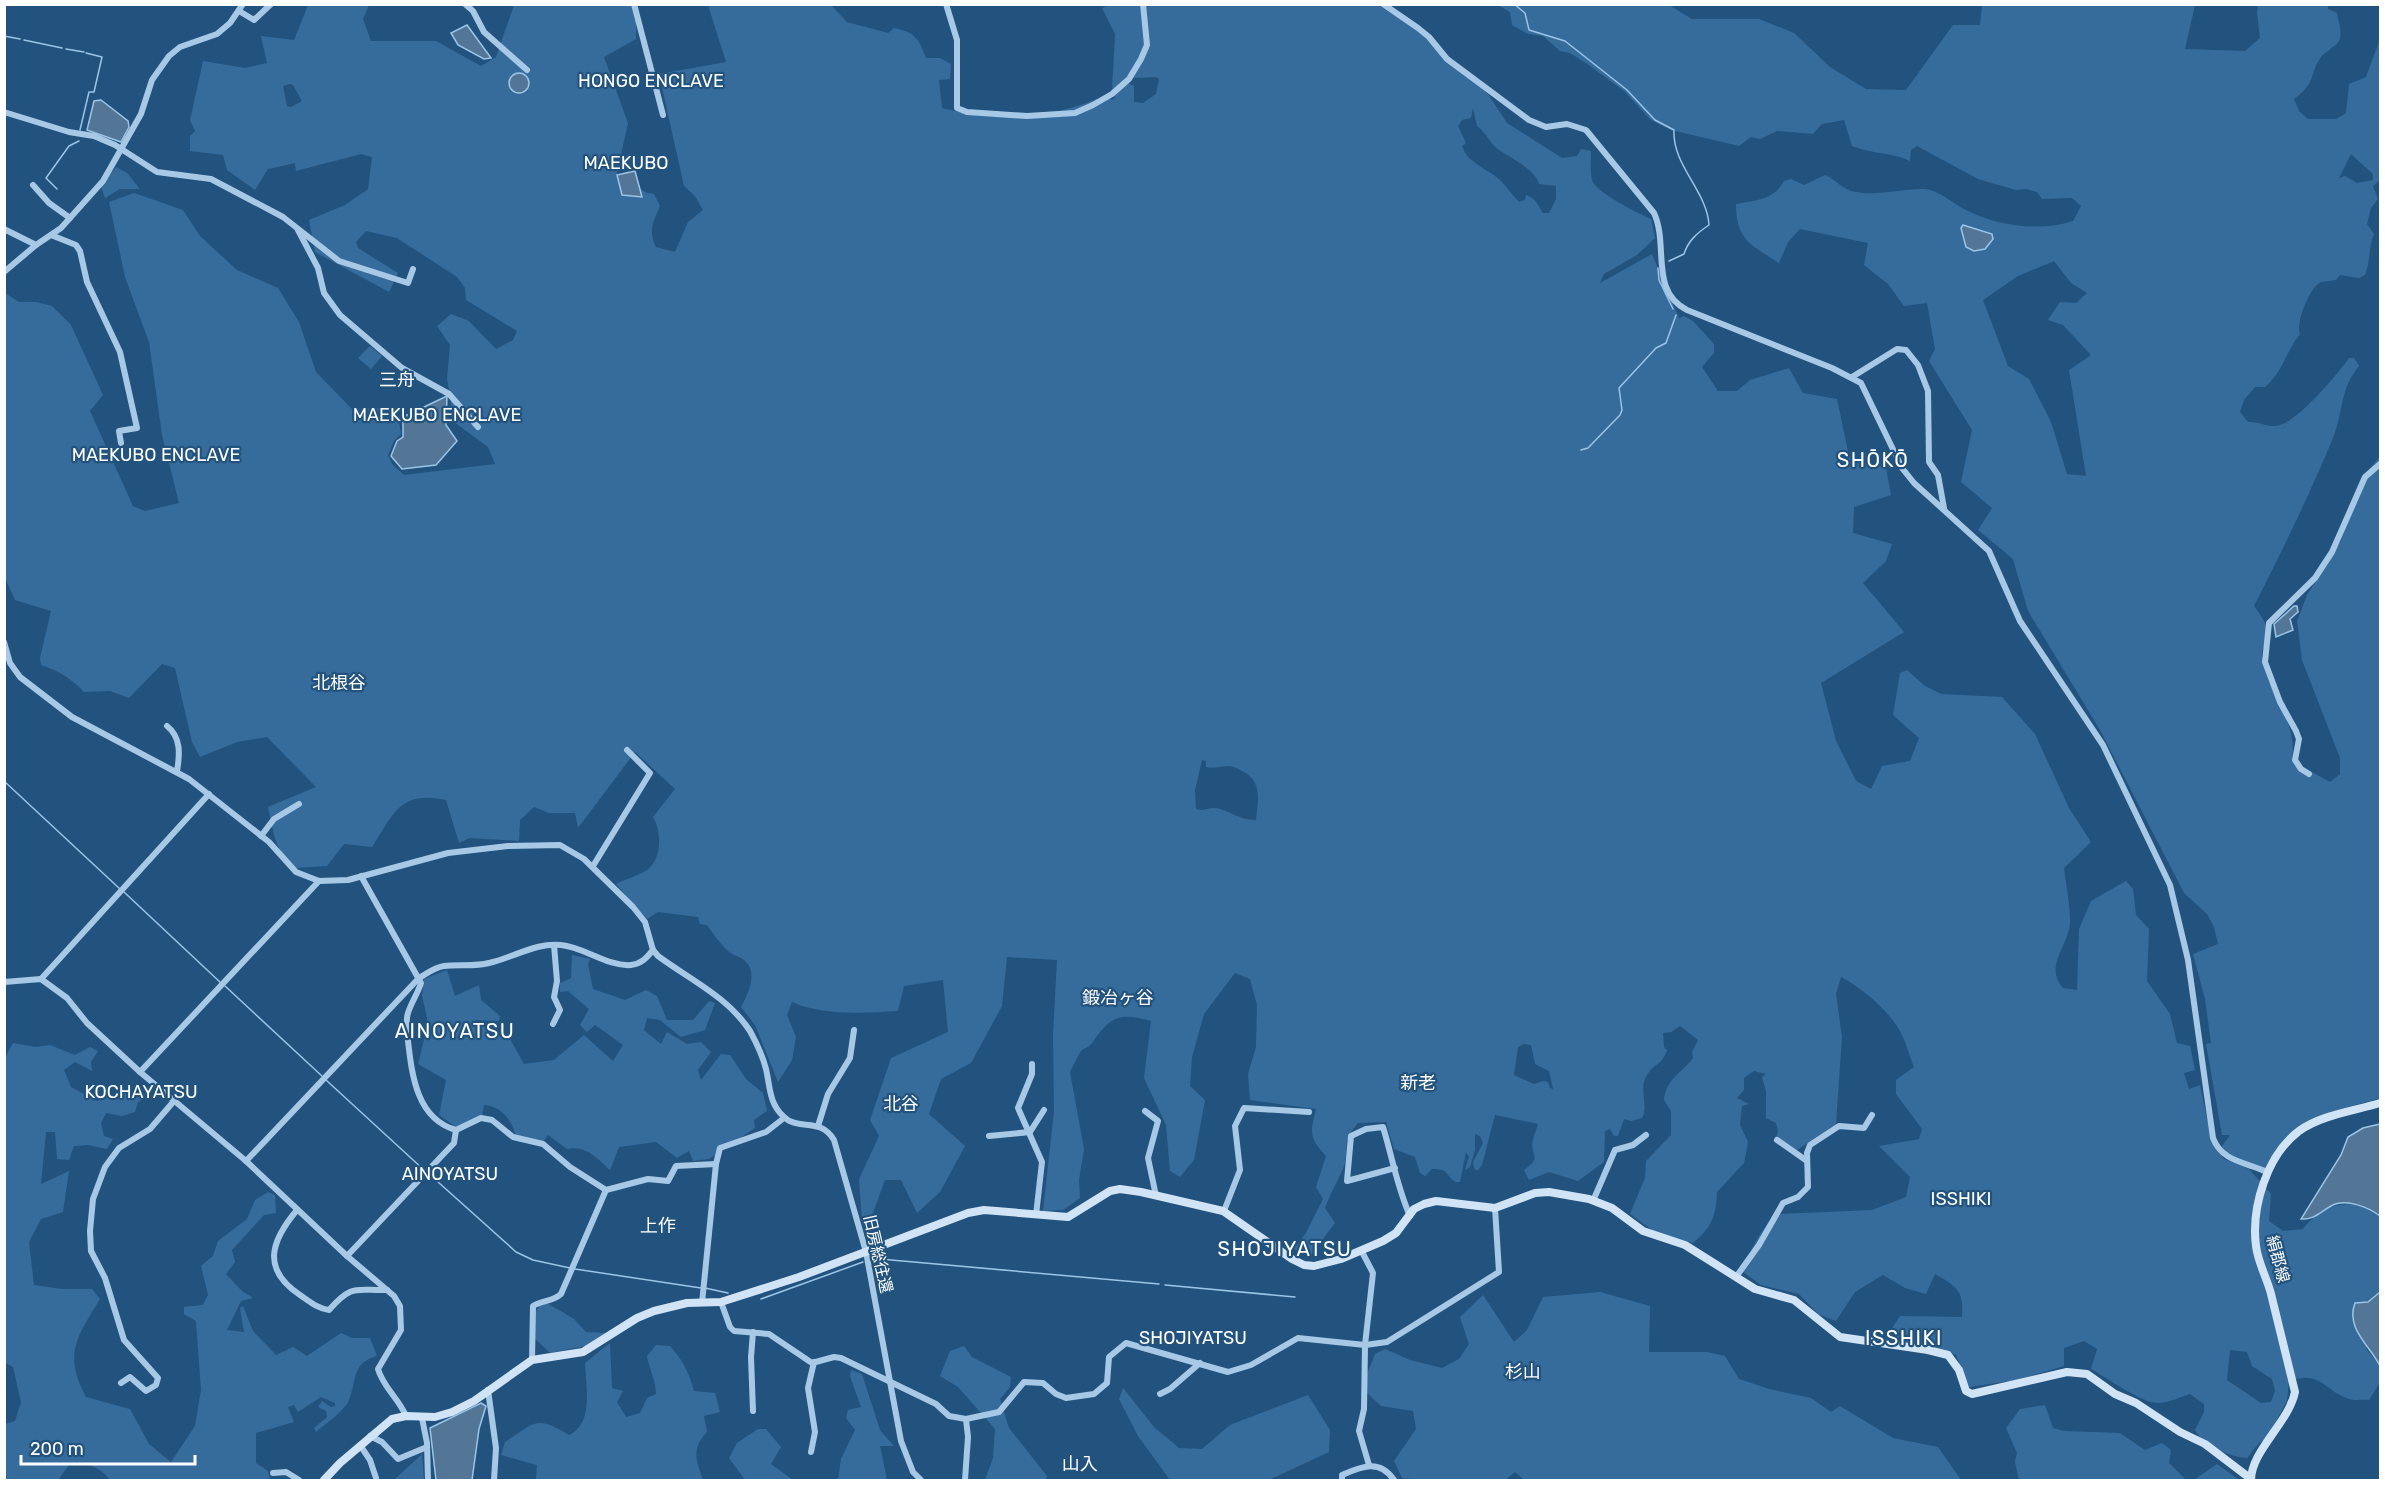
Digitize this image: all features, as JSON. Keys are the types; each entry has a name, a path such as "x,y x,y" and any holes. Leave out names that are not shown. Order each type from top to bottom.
{"street":[{"path":"4,273 70,218 103,181 141,114 152,80 165,61 180,47 217,33 241,8 254,20 271,4"},
{"path":"465,4 473,11 484,32 527,70"},
{"path":"634,4 663,115"},
{"path":"946,4 957,40 957,108 967,112 1027,116 1075,113 1112,94 1129,80 1147,45 1143,4"},
{"path":"1383,4 1418,28 1447,59 1529,120 1546,127 1567,124 1586,130 1654,213 1660,230 1668,295 1681,307 1852,376 1861,383 1902,468 1989,551 2019,621 2108,754 2170,885 2188,960 2213,1138 2222,1155 2267,1172"},
{"path":"4,112 69,132 94,136 157,172 201,176 223,184 283,217 339,261 408,283 413,269"},
{"path":"33,185 49,203 70,218"},
{"path":"4,229 36,245"},
{"path":"298,230 318,268 324,293 340,315 402,368 449,394 477,427"},
{"path":"51,235 76,245 80,251 87,282 120,352 137,428 119,431 121,443"},
{"path":"1852,376 1897,349 1906,350 1918,365 1928,391 1930,407 1927,431 1929,462 1938,476 1944,509"},
{"path":"2309,774 2301,769 2295,760 2299,739 2280,702 2265,662 2269,623 2315,579 2332,552 2365,477 2380,464"},
{"path":"4,642 10,663 20,677 72,717 114,741 177,771 261,836 296,872 319,882 333,882 361,876 448,853 550,843 572,851 593,866 645,922 653,950 669,964 725,1002 749,1030 766,1067 772,1100 784,1118 791,1122 818,1126 828,1094 850,1058 854,1030"},
{"path":"167,726 174,732 179,750 177,771"},
{"path":"593,866 650,773 627,750"},
{"path":"41,979 209,794"},
{"path":"261,836 274,819 299,804"},
{"path":"361,876 421,983 408,1013 406,1026 410,1067 421,1100 434,1119 456,1130 481,1118 492,1120 513,1137 543,1144 570,1167 606,1190 648,1179 668,1181 676,1166 716,1164"},
{"path":"140,1072 319,882"},
{"path":"246,1161 419,978 442,966 471,967 554,945 586,950 629,965 643,961 653,950"},
{"path":"553,1024 560,1010 554,997 557,981 554,945"},
{"path":"4,982 41,979 67,998 87,1023 140,1072 246,1161 346,1256 387,1290 400,1306 401,1330 378,1369 382,1379 401,1404 406,1416"},
{"path":"1032,1064 1032,1074 1018,1108 1042,1162 1036,1215"},
{"path":"121,1383 130,1377 146,1390 156,1385 158,1378 124,1340 105,1278 91,1251 93,1199 98,1180 119,1148 150,1129 174,1101"},
{"name":"絹郡線","path":"2251,1480 2256,1462 2290,1406 2295,1392 2270,1290 2256,1248 2258,1212 2267,1172 2286,1142 2316,1121 2380,1103"},
{"path":"1224,1211 1240,1170 1235,1126 1244,1108 1309,1112"},
{"path":"1030,1132 1044,1110"},
{"path":"1145,1112 1158,1121 1148,1158 1156,1196"},
{"path":"1736,1277 1751,1258 1783,1203 1798,1197 1808,1187 1807,1161 1810,1145 1839,1126 1864,1128 1872,1115"},
{"path":"702,1303 716,1164 720,1148 766,1132 784,1118"},
{"name":"旧房総往還","path":"818,1126 828,1131 834,1140 866,1252 892,1382 901,1441 913,1472 921,1480"},
{"path":"1395,1168 1347,1181 1351,1136 1366,1129 1383,1127 1410,1216"},
{"path":"346,1256 454,1143 456,1130"},
{"path":"989,1136 1030,1132"},
{"path":"1593,1200 1615,1150 1633,1145 1646,1135"},
{"path":"1777,1140 1807,1161"},
{"path":"324,1480 370,1436 392,1419 406,1416 422,1418 452,1412 532,1360 583,1352 637,1318 654,1311 687,1304 721,1302 866,1252 974,1211 1068,1216 1103,1194 1120,1189 1224,1211 1304,1265 1326,1264 1396,1233 1424,1204 1436,1202 1495,1208 1542,1192 1593,1200 1612,1208 1643,1231 1685,1245 1755,1289 1794,1300 1840,1337 1948,1355 1959,1370 1966,1390 1972,1394 2067,1372 2086,1374 2115,1394 2136,1403 2180,1432 2205,1444 2251,1480"},
{"path":"532,1360 533,1306 539,1302 553,1301 561,1294 606,1190"},
{"path":"721,1302 730,1327 734,1330 770,1334 807,1361 841,1358 936,1404 949,1416 966,1419 999,1412 1024,1382 1043,1383 1056,1394 1066,1398 1097,1392 1107,1383 1109,1357 1126,1343 1223,1371 1232,1371 1251,1365 1298,1338 1365,1345 1387,1342 1499,1272 1495,1208"},
{"path":"297,1210 283,1227 275,1244 273,1263 281,1278 322,1309 329,1310 350,1291 362,1288 387,1290"},
{"path":"1361,1250 1373,1273 1365,1345 1364,1409 1359,1431 1369,1465"},
{"path":"753,1332 751,1358 753,1411"},
{"path":"811,1452 815,1432 808,1388 814,1362"},
{"path":"1160,1394 1170,1389 1200,1363"},
{"path":"488,1390 496,1448 494,1480"},
{"path":"422,1418 427,1447 428,1480"},
{"path":"965,1480 968,1437 966,1419"},
{"path":"370,1436 382,1442 398,1459 427,1447"},
{"path":"360,1445 370,1460 376,1478"},
{"path":"1342,1480 1341,1475 1369,1465 1382,1467 1394,1480"},
{"path":"273,1473 286,1472 299,1480"}],"shaded area":[{"path":"1112,4 1378,5 1420,32 1488,94 1507,123 1562,158 1577,156 1581,149 1591,151 1591,177 1595,185 1618,202 1651,219 1655,238 1637,255 1604,274 1600,283 1652,254 1679,318 1684,316 1693,321 1714,344 1714,353 1702,367 1718,391 1737,391 1750,380 1789,368 1803,393 1837,399 1849,456 1886,468 1891,495 1854,507 1853,533 1892,544 1886,561 1863,583 1904,632 1821,683 1836,741 1856,781 1871,789 1882,766 1910,761 1919,738 1893,715 1900,673 1907,670 1925,686 1941,694 2002,697 2035,734 2069,808 2091,842 2064,868 2070,921 2069,930 2056,963 2058,980 2063,988 2077,990 2079,929 2091,901 2126,881 2133,889 2136,915 2149,929 2147,981 2170,1014 2177,1043 2190,1046 2195,1070 2184,1073 2189,1089 2200,1085 2209,1129 2216,1149 2224,1159 2249,1169 2271,1194 2269,1221 2283,1231 2303,1229 2311,1220 2329,1208 2349,1204 2360,1206 2380,1216 2380,1292 2368,1302 2355,1303 2367,1350 2380,1366 2379,1384 2369,1400 2349,1399 2315,1379 2300,1378 2289,1381 2287,1401 2267,1438 2259,1443 2247,1458 2240,1457 2225,1453 2210,1445 2195,1430 2204,1412 2204,1404 2190,1394 2158,1403 2134,1395 2091,1369 2097,1349 2084,1341 2064,1348 2064,1366 2017,1380 1969,1387 1956,1355 1936,1347 1883,1342 1900,1316 1962,1317 1962,1301 1958,1290 1935,1274 1926,1294 1905,1288 1883,1275 1855,1292 1836,1321 1818,1314 1799,1294 1761,1285 1742,1271 1761,1232 1779,1214 1872,1210 1906,1197 1910,1177 1879,1146 1919,1139 1922,1129 1896,1094 1896,1080 1914,1067 1902,1035 1889,1015 1866,993 1841,977 1836,994 1842,1037 1836,1124 1794,1152 1776,1138 1778,1131 1776,1123 1766,1118 1766,1091 1762,1077 1766,1074 1754,1071 1744,1078 1744,1090 1737,1098 1749,1104 1742,1106 1740,1125 1748,1142 1744,1163 1717,1192 1716,1208 1712,1220 1705,1232 1693,1243 1655,1232 1630,1214 1645,1178 1646,1161 1671,1135 1671,1111 1664,1100 1665,1093 1671,1081 1693,1058 1692,1052 1698,1040 1680,1026 1671,1032 1663,1033 1664,1047 1667,1050 1663,1059 1644,1080 1642,1118 1631,1121 1624,1119 1618,1136 1614,1136 1610,1129 1605,1131 1604,1162 1578,1181 1549,1172 1529,1180 1524,1170 1535,1158 1532,1145 1538,1124 1495,1115 1482,1165 1477,1171 1474,1168 1473,1162 1483,1143 1480,1136 1475,1134 1475,1150 1470,1167 1465,1170 1469,1157 1466,1152 1460,1182 1455,1182 1441,1170 1432,1169 1425,1176 1420,1173 1415,1157 1394,1149 1386,1122 1358,1123 1348,1138 1345,1163 1325,1208 1335,1223 1311,1255 1294,1249 1306,1233 1323,1199 1316,1187 1326,1156 1312,1135 1316,1109 1250,1100 1248,1074 1256,1047 1257,1005 1250,979 1235,973 1204,1014 1192,1057 1190,1086 1205,1100 1194,1160 1180,1177 1170,1171 1166,1125 1144,1078 1151,1021 1131,1017 1117,1018 1081,1051 1070,1072 1084,1149 1079,1180 1080,1198 1063,1210 1043,1211 1054,1111 1053,1035 1057,960 1007,957 1002,1006 971,1063 941,1079 929,1114 965,1146 940,1192 917,1213 901,1180 885,1180 870,1221 862,1221 859,1179 879,1136 870,1120 891,1058 948,1032 943,980 904,986 898,1011 831,1012 792,1002 787,1015 796,1037 792,1060 778,1082 755,1025 741,1007 751,983 751,971 744,960 731,954 707,925 700,924 698,917 658,912 647,919 616,884 647,870 656,859 659,837 653,817 675,789 635,752 578,828 575,813 549,813 534,807 520,820 519,841 470,838 459,843 446,800 418,798 400,807 372,847 344,844 327,866 295,868 279,848 268,807 316,787 267,737 237,742 200,757 192,742 175,668 162,664 129,698 110,691 84,692 64,676 41,665 40,658 51,611 15,600 5,578 5,293 19,302 36,302 52,306 71,325 103,395 90,411 133,506 145,511 179,503 162,435 149,342 125,277 109,202 134,193 183,210 200,236 237,270 278,288 299,322 316,372 352,409 389,408 399,422 401,434 394,441 388,455 392,464 404,475 495,464 488,447 450,419 451,401 447,379 450,345 437,326 451,314 469,321 496,349 513,340 517,331 466,300 465,288 457,277 397,238 366,231 356,242 358,248 398,273 389,292 315,252 309,220 345,205 368,189 372,157 361,154 296,171 295,163 268,169 255,190 227,170 223,155 190,151 190,136 195,131 190,120 203,61 245,68 267,63 261,36 294,40 308,5 369,5 363,19 371,41 436,41 481,66 496,57 514,5 637,5 636,39 604,57 628,123 617,173 647,193 654,194 660,206 652,227 652,236 656,247 675,252 688,222 703,210 695,196 684,186 659,74 726,62 708,5 831,5 847,22 888,33 894,28 907,32 918,41 926,58 940,58 951,64 950,79 939,80 942,108 985,116 1005,117 1065,110 1106,95 1112,100 1115,98 1112,90 1115,34 1102,8","holes":["1156,77 1159,79 1156,94 1143,103 1134,102 1134,86 1126,82 1133,78","290,84 293,85 302,101 291,107 287,106 283,86","1473,108 1477,126 1499,150 1528,169 1539,184 1556,186 1556,199 1549,213 1543,213 1535,200 1526,195 1525,200 1519,202 1501,181 1469,157 1462,146 1466,143 1458,126 1462,120 1471,118","1202,760 1206,761 1206,767 1232,766 1249,775 1256,786 1258,792 1256,820 1245,819 1220,809 1196,809 1195,790","1524,1044 1531,1045 1535,1064 1549,1071 1553,1089 1550,1088 1548,1082 1534,1084 1514,1075 1518,1047","2230,1350 2247,1352 2252,1366 2272,1379 2275,1391 2271,1402 2261,1403 2227,1380"]},
{"path":"1498,5 1669,5 1692,19 1759,19 1794,33 1830,67 1866,89 1906,90 1953,25 1980,25 1982,5 2195,5 2185,49 2245,51 2260,38 2258,5 2328,5 2328,9 2337,13 2340,38 2321,57 2307,88 2294,99 2299,111 2308,119 2336,119 2346,113 2349,84 2366,77 2380,39 2380,180 2373,186 2378,199 2371,208 2367,224 2374,234 2365,275 2359,278 2340,275 2336,280 2321,282 2312,290 2302,314 2300,334 2280,368 2265,387 2255,387 2244,400 2240,412 2248,422 2273,426 2284,423 2316,398 2349,358 2354,358 2359,366 2348,384 2333,438 2324,460 2254,606 2266,625 2267,634 2262,657 2270,684 2291,732 2292,761 2330,782 2340,774 2340,758 2302,660 2297,621 2307,595 2341,541 2363,477 2380,456 2380,1098 2329,1113 2314,1120 2288,1138 2276,1151 2266,1168 2231,1157 2220,1149 2230,1135 2222,1135 2206,1044 2211,1043 2205,999 2193,954 2218,944 2214,927 2207,914 2184,893 2100,730 2028,611 2013,559 1978,530 1992,508 1961,482 1972,430 1929,361 1935,349 1927,303 1904,306 1888,284 1864,265 1868,243 1800,229 1788,242 1779,263 1753,246 1742,234 1736,204 1770,196 1784,181 1791,179 1804,185 1825,175 1856,192 1930,190 1978,216 2019,226 2047,226 2073,221 2081,206 2072,198 2042,199 2037,192 2026,189 2016,190 1978,179 1917,146 1911,150 1910,161 1852,146 1844,120 1822,124 1813,134 1777,131 1760,139 1751,137 1739,146 1671,130 1651,120 1624,91 1586,63 1570,53 1560,51 1543,36 1528,34 1512,25 1510,12","holes":["2351,154 2373,174 2373,180 2357,183 2345,176 2339,178","2054,261 2071,283 2087,293 2076,303 2060,302 2048,320 2063,325 2091,355 2069,370 2086,476 2067,474 2051,422 2029,379 2008,366 1983,300 2018,276"]},
{"path":"467,25 491,58 484,59 458,45 451,33"},
{"path":"519,73 526,76 529,83 526,90 519,93 512,90 509,83 512,76"},
{"path":"101,100 128,121 129,127 121,142 87,130 94,101"},
{"path":"116,167 127,173 140,189 120,189 105,198 101,187"},
{"path":"635,171 642,197 622,195 617,175"},
{"path":"1963,225 1992,234 1993,239 1985,249 1974,251 1966,247 1961,228"},
{"path":"370,346 382,356 371,369 358,358"},
{"path":"447,396 446,425 457,441 436,465 402,469 391,456 397,441 403,437 403,417"},
{"path":"2294,606 2297,606 2298,612 2290,619 2293,630 2276,637 2274,624"},
{"path":"572,955 590,959 588,964 593,989 625,1000 646,990 657,996 667,1020 693,1020 709,1001 715,1003 705,1030 681,1037 660,1020 647,1018 644,1030 661,1044 667,1032 687,1044 701,1042 711,1052 698,1070 701,1080 721,1054 730,1055 746,1079 763,1093 767,1111 754,1120 755,1128 709,1159 693,1161 689,1151 677,1158 656,1142 619,1147 610,1170 586,1151 567,1149 548,1135 543,1142 516,1136 505,1115 490,1106 484,1105 482,1116 456,1127 439,1115 446,1080 418,1064 428,1023 422,995 424,979 447,970 455,996 479,985 481,1000 500,1016 499,1021 474,1020 509,1037 524,1064 554,1060 584,1035 613,1061 623,1045 595,1025 587,1032 580,1025 589,1009 568,991 560,992 560,983 571,978"},
{"path":"13,1043 36,1047 50,1045 75,1055 90,1047 98,1051 91,1062 92,1071 75,1062 64,1070 71,1087 97,1101 126,1091 152,1095 138,1102 135,1112 122,1116 106,1113 101,1123 104,1136 113,1139 107,1149 88,1145 74,1146 69,1160 57,1159 55,1132 46,1132 41,1184 69,1171 63,1212 41,1219 29,1242 34,1285 62,1289 92,1289 100,1299 79,1335 74,1357 75,1369 86,1397 130,1409 149,1444 171,1462 195,1426 201,1390 196,1321 184,1314 184,1307 203,1305 208,1295 201,1266 213,1256 218,1241 247,1219 255,1200 268,1192 275,1195 276,1213 264,1215 232,1250 235,1262 226,1274 242,1291 253,1298 241,1301 227,1330 244,1332 240,1308 243,1306 253,1331 276,1355 293,1347 307,1356 341,1333 352,1338 370,1338 377,1356 362,1363 356,1374 348,1402 334,1418 316,1432 314,1428 327,1417 326,1411 318,1407 322,1401 331,1407 335,1406 335,1403 321,1397 298,1412 294,1405 288,1407 294,1422 256,1433 256,1463 268,1471 270,1480 110,1480 97,1468 81,1464 69,1465 58,1480 5,1480 5,1424 15,1421 21,1402 13,1367 4,1362 4,1060"},
{"path":"2380,1124 2380,1216 2363,1207 2343,1203 2331,1206 2313,1217 2301,1219 2341,1155 2348,1137 2363,1128"},
{"path":"1600,1292 1650,1306 1649,1352 1707,1352 1725,1356 1739,1379 1769,1389 1811,1398 1831,1412 1840,1406 1893,1438 1938,1447 1961,1480 1524,1480 1515,1472 1505,1480 1402,1478 1394,1461 1416,1429 1413,1411 1381,1406 1365,1391 1367,1374 1375,1354 1385,1349 1410,1360 1442,1368 1459,1359 1469,1344 1460,1317 1483,1295 1514,1342 1527,1330 1543,1297"},
{"path":"2380,1292 2380,1366 2356,1329 2353,1312 2355,1303 2368,1302"},
{"path":"547,1303 574,1319 586,1332 606,1333 590,1345 550,1353 533,1337 536,1312 538,1308"},
{"path":"610,1343 612,1388 623,1391 617,1402 626,1417 640,1413 647,1398 656,1394 647,1356 656,1345 670,1346 675,1351 685,1367 694,1391 715,1393 720,1412 704,1416 707,1432 699,1444 696,1455 703,1480 536,1480 537,1465 501,1455 505,1442 530,1426 542,1423 569,1435 577,1429 582,1422 587,1404 585,1363"},
{"path":"964,1346 972,1357 1011,1377 1010,1387 1000,1399 1009,1428 1047,1476 1046,1480 985,1480 993,1458 995,1429 958,1387 940,1376 950,1351"},
{"path":"851,1370 862,1374 880,1430 894,1446 880,1446 887,1480 838,1480 841,1459 855,1430 846,1418 848,1410 861,1407 850,1376"},
{"path":"1123,1388 1154,1427 1179,1448 1202,1449 1230,1425 1308,1395 1330,1430 1329,1452 1269,1480 1170,1480 1138,1436 1119,1399"},
{"path":"481,1403 486,1406 479,1429 472,1480 436,1480 430,1428"},
{"path":"2045,1405 2053,1428 2064,1431 2120,1433 2145,1450 2162,1443 2171,1450 2169,1463 2186,1480 2019,1480 2015,1462 2017,1453 2006,1428 2020,1409"},
{"path":"758,1429 766,1429 781,1447 771,1464 793,1480 745,1480 729,1458 737,1443"},
{"path":"422,1454 424,1480 394,1480"},
{"path":"2217,1464 2239,1480 2194,1480"}],"waterway":[{"path":"1514,4 1525,13 1529,30 1565,41 1627,90 1655,120 1674,130 1678,155 1702,201 1709,225 1694,238 1684,254 1669,261"},
{"path":"4,36 20,39"},
{"path":"24,40 62,48"},
{"path":"66,49 84,52"},
{"path":"80,130 89,92 94,92 102,57 86,53"},
{"path":"57,189 46,178 69,146 79,141"},
{"path":"1658,268 1659,280 1673,309"},
{"path":"1581,450 1588,448 1620,415 1622,410 1619,388 1656,348 1666,343 1676,315"},
{"path":"4,781 120,889"},
{"path":"124,892 221,983"},
{"path":"225,986 323,1077"},
{"path":"326,1080 424,1170"},
{"path":"428,1173 516,1252 533,1260 570,1268"},
{"path":"873,1260 1159,1284"},
{"path":"761,1299 863,1262"},
{"path":"575,1269 701,1288"},
{"path":"1165,1285 1295,1297"},
{"path":"705,1288 728,1293"}],"district":[{"name":"HONGO ENCLAVE","path":"651,81"},
{"name":"MAEKUBO","path":"626,163"},
{"name":"三舟","path":"397,380"},
{"name":"MAEKUBO ENCLAVE","path":"437,415"},
{"name":"MAEKUBO ENCLAVE","path":"156,455"},
{"name":"SHŌKŌ","path":"1873,460"},
{"name":"北根谷","path":"339,683"},
{"name":"鍛冶ヶ谷","path":"1118,998"},
{"name":"AINOYATSU","path":"455,1031"},
{"name":"新老","path":"1418,1083"},
{"name":"KOCHAYATSU","path":"141,1092"},
{"name":"北谷","path":"901,1104"},
{"name":"AINOYATSU","path":"450,1174"},
{"name":"ISSHIKI","path":"1961,1199"},
{"name":"上作","path":"658,1226"},
{"name":"SHOJIYATSU","path":"1285,1249"},
{"name":"SHOJIYATSU","path":"1193,1338"},
{"name":"ISSHIKI","path":"1904,1338"},
{"name":"杉山","path":"1523,1372"},
{"name":"山入","path":"1080,1464"}]}
